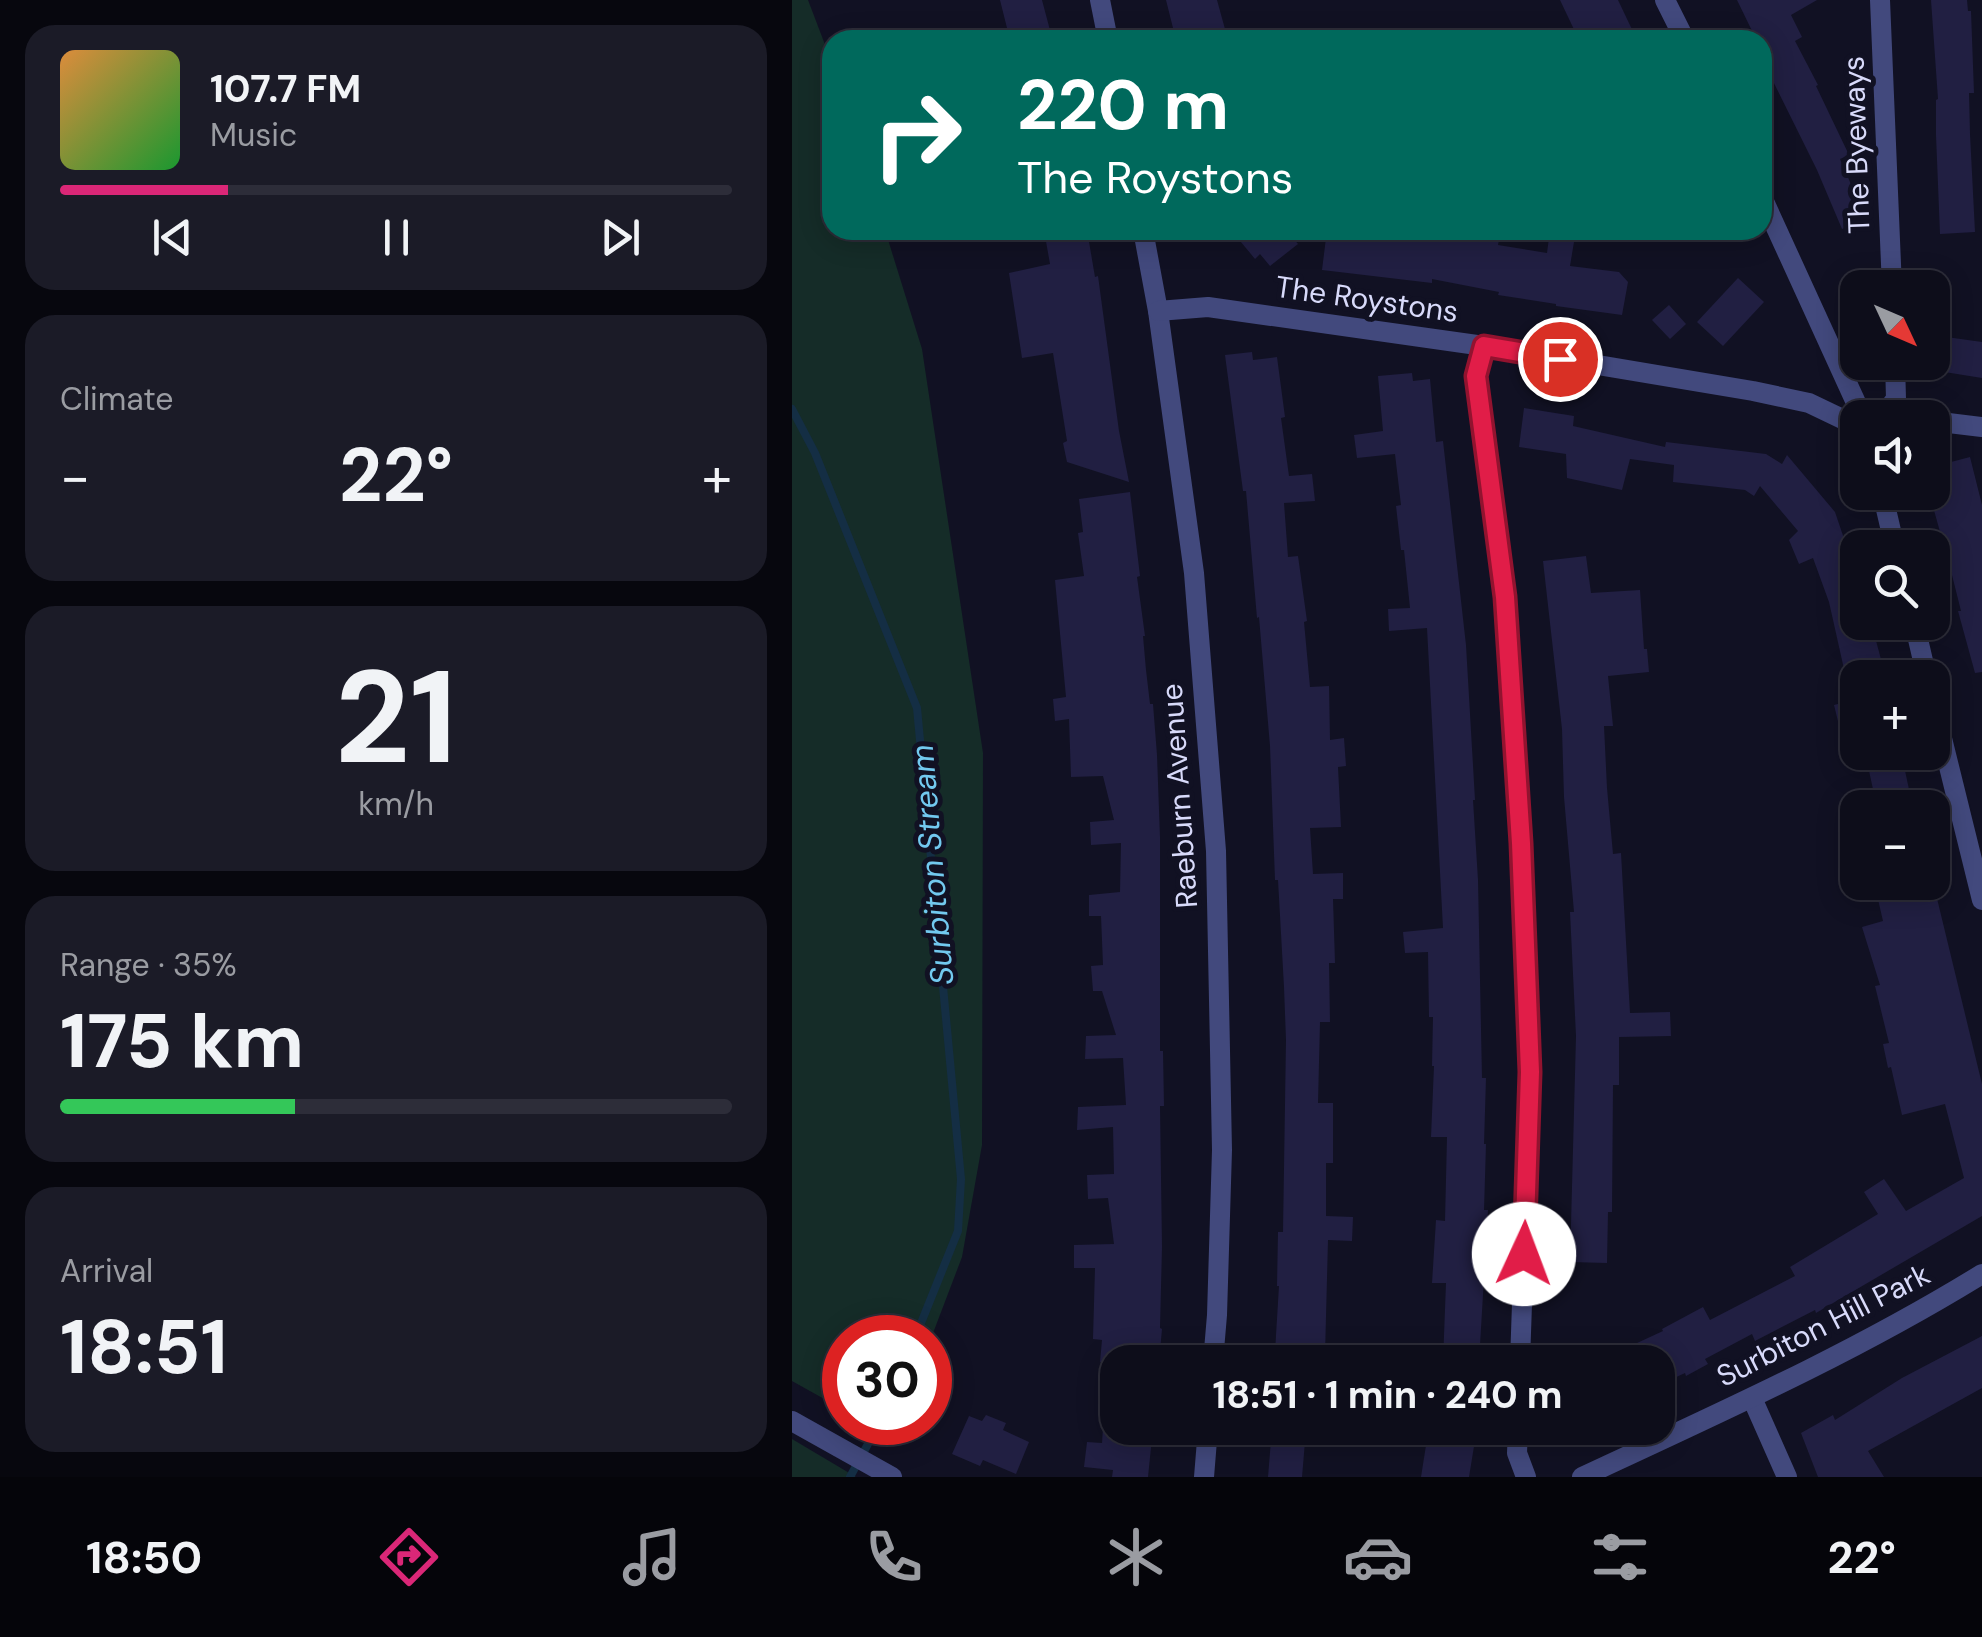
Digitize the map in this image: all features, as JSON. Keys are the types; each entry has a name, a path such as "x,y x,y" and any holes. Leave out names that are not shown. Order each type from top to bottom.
{"street":[{"path":"1100,0 1106,30"},
{"path":"1665,0 1680,30"},
{"name":"The Byeways","path":"1880,0 1891,270"},
{"path":"1772,219 1855,400"},
{"name":"Raeburn Avenue","path":"1145,240 1194,572 1216,851 1222,1150 1214,1345"},
{"name":"The Roystons","path":"1158,311 1208,307 1484,346 1753,391 1809,403 1840,418"},
{"path":"1484,346 1476,376 1505,597 1521,843 1530,1072 1521,1345"},
{"path":"1950,423 1982,427"},
{"path":"1950,770 1982,900"},
{"name":"Surbiton Hill Park","path":"1582,1477 1845,1352 1982,1274"},
{"path":"1752,1398 1787,1477"},
{"path":"792,1420 884,1473"},
{"path":"1204,1477 1207,1445"},
{"path":"1517,1445 1526,1477"}],"green space":[{"path":"792,0 808,0 822,37 822,240 888,240 922,349 983,753 982,1145 962,1257 940,1315 822,1315 822,1398 792,1381"},
{"path":"792,1439 856,1477 792,1477"}],"building":[{"path":"1000,0 1042,0 1050,30 1008,30"},
{"path":"1166,0 1217,0 1225,30 1174,30"},
{"path":"1560,0 1618,0 1632,30 1574,30"},
{"path":"1737,0 1817,0 1791,15 1802,37 1795,41 1849,155 1840,159 1866,219 1842,229 1772,79 1772,30 1752,30"},
{"path":"1931,0 1967,0 1971,11 1974,93 1969,93 1975,232 1940,234 1938,99"},
{"path":"1046,240 1089,240 1095,277 1098,276 1129,482 1067,462 1053,353 1022,358 1009,273 1050,264"},
{"path":"1239,240 1295,240 1298,244 1270,266 1260,254 1255,259"},
{"path":"1326,240 1499,240 1498,245 1547,253 1549,240 1574,240 1570,266 1619,272 1628,282 1622,315 1556,306 1432,279 1432,283 1322,270"},
{"path":"1738,278 1764,302 1723,346 1697,322"},
{"path":"1669,305 1686,324 1670,339 1652,320"},
{"path":"1950,338 1982,342 1982,378 1950,373"},
{"path":"1252,352 1253,360 1277,357 1289,476 1312,474 1315,501 1284,503 1288,557 1298,556 1307,621 1304,622 1310,687 1329,686 1330,740 1344,738 1346,766 1338,767 1341,827 1310,828 1313,874 1343,873 1343,899 1333,899 1335,963 1329,963 1330,1022 1320,1022 1318,1103 1333,1103 1333,1163 1326,1163 1326,1216 1353,1217 1352,1241 1328,1240 1325,1345 1275,1345 1278,1232 1283,1232 1284,987 1259,617 1246,491 1225,355"},
{"path":"1412,373 1413,381 1430,379 1436,442 1443,441 1466,645 1478,880 1482,1078 1486,1078 1484,1210 1488,1210 1480,1345 1444,1345 1446,1283 1432,1283 1436,1220 1445,1221 1447,1137 1431,1137 1434,1066 1428,952 1405,953 1403,932 1443,928 1427,628 1389,631 1388,609 1410,608 1396,506 1401,505 1395,454 1357,458 1354,435 1383,431 1378,376"},
{"path":"1524,408 1574,416 1573,426 1665,447 1666,442 1766,454 1782,464 1787,455 1835,512 1841,530 1840,640 1876,640 1881,660 1842,660 1829,602 1813,558 1799,564 1789,540 1798,531 1760,486 1754,496 1745,490 1673,482 1674,465 1630,459 1622,490 1567,478 1566,454 1519,447"},
{"path":"1970,457 1982,505 1982,672 1975,673 1950,568 1950,530 1940,530 1934,510 1950,510 1950,462"},
{"path":"1130,492 1146,670 1153,704 1160,837 1160,1051 1164,1106 1160,1106 1161,1345 1102,1345 1102,1340 1093,1339 1095,1268 1074,1268 1074,1245 1114,1244 1108,1198 1088,1199 1087,1175 1114,1174 1113,1127 1077,1130 1078,1107 1126,1105 1123,1058 1085,1059 1086,1036 1116,1035 1102,991 1093,991 1091,966 1103,965 1101,916 1089,916 1089,895 1120,892 1121,843 1091,845 1090,822 1114,820 1103,776 1071,777 1069,719 1055,721 1053,699 1066,697 1055,580 1084,576 1078,533 1083,532 1079,499"},
{"path":"1586,556 1591,593 1640,590 1649,672 1608,676 1613,726 1604,726 1607,788 1613,854 1621,853 1630,1013 1670,1012 1671,1036 1619,1037 1619,1085 1613,1085 1612,1212 1608,1212 1607,1263 1570,1262 1576,1036 1570,912 1574,912 1562,729 1543,561"},
{"path":"1840,703 1840,729 1834,705"},
{"path":"1869,770 1905,770 1909,790 1873,790"},
{"path":"1878,900 1937,900 1982,1084 1982,1216 1816,1313 1815,1310 1755,1341 1752,1334 1705,1359 1708,1364 1675,1378 1675,1345 1633,1345 1703,1307 1710,1320 1795,1276 1790,1267 1878,1214 1864,1192 1884,1179 1906,1211 1964,1178 1945,1104 1902,1115 1883,1044 1889,1043 1875,986 1880,985 1862,927 1883,921"},
{"path":"1982,1336 1982,1388 1868,1451 1884,1477 1818,1477 1801,1433 1833,1415 1835,1420 1902,1378"},
{"path":"986,1415 1006,1423 1003,1430 1029,1442 1016,1474 983,1460 980,1466 952,1454 969,1416 982,1421"},
{"path":"1087,1442 1151,1445 1148,1477 1112,1477 1113,1470 1084,1467"},
{"path":"1271,1445 1305,1445 1302,1477 1268,1477"},
{"path":"1426,1445 1474,1445 1469,1477 1421,1477"}],"waterway":[{"name":"Surbiton Stream","path":"792,409 815,453 917,708 961,1179 958,1231 924,1315"},
{"name":"Surbiton Stream","path":"850,1477 867,1445"}],"route":[{"path":"1524,1254 1530,1072 1521,843 1505,597 1476,376 1484,346 1560,359"}]}
